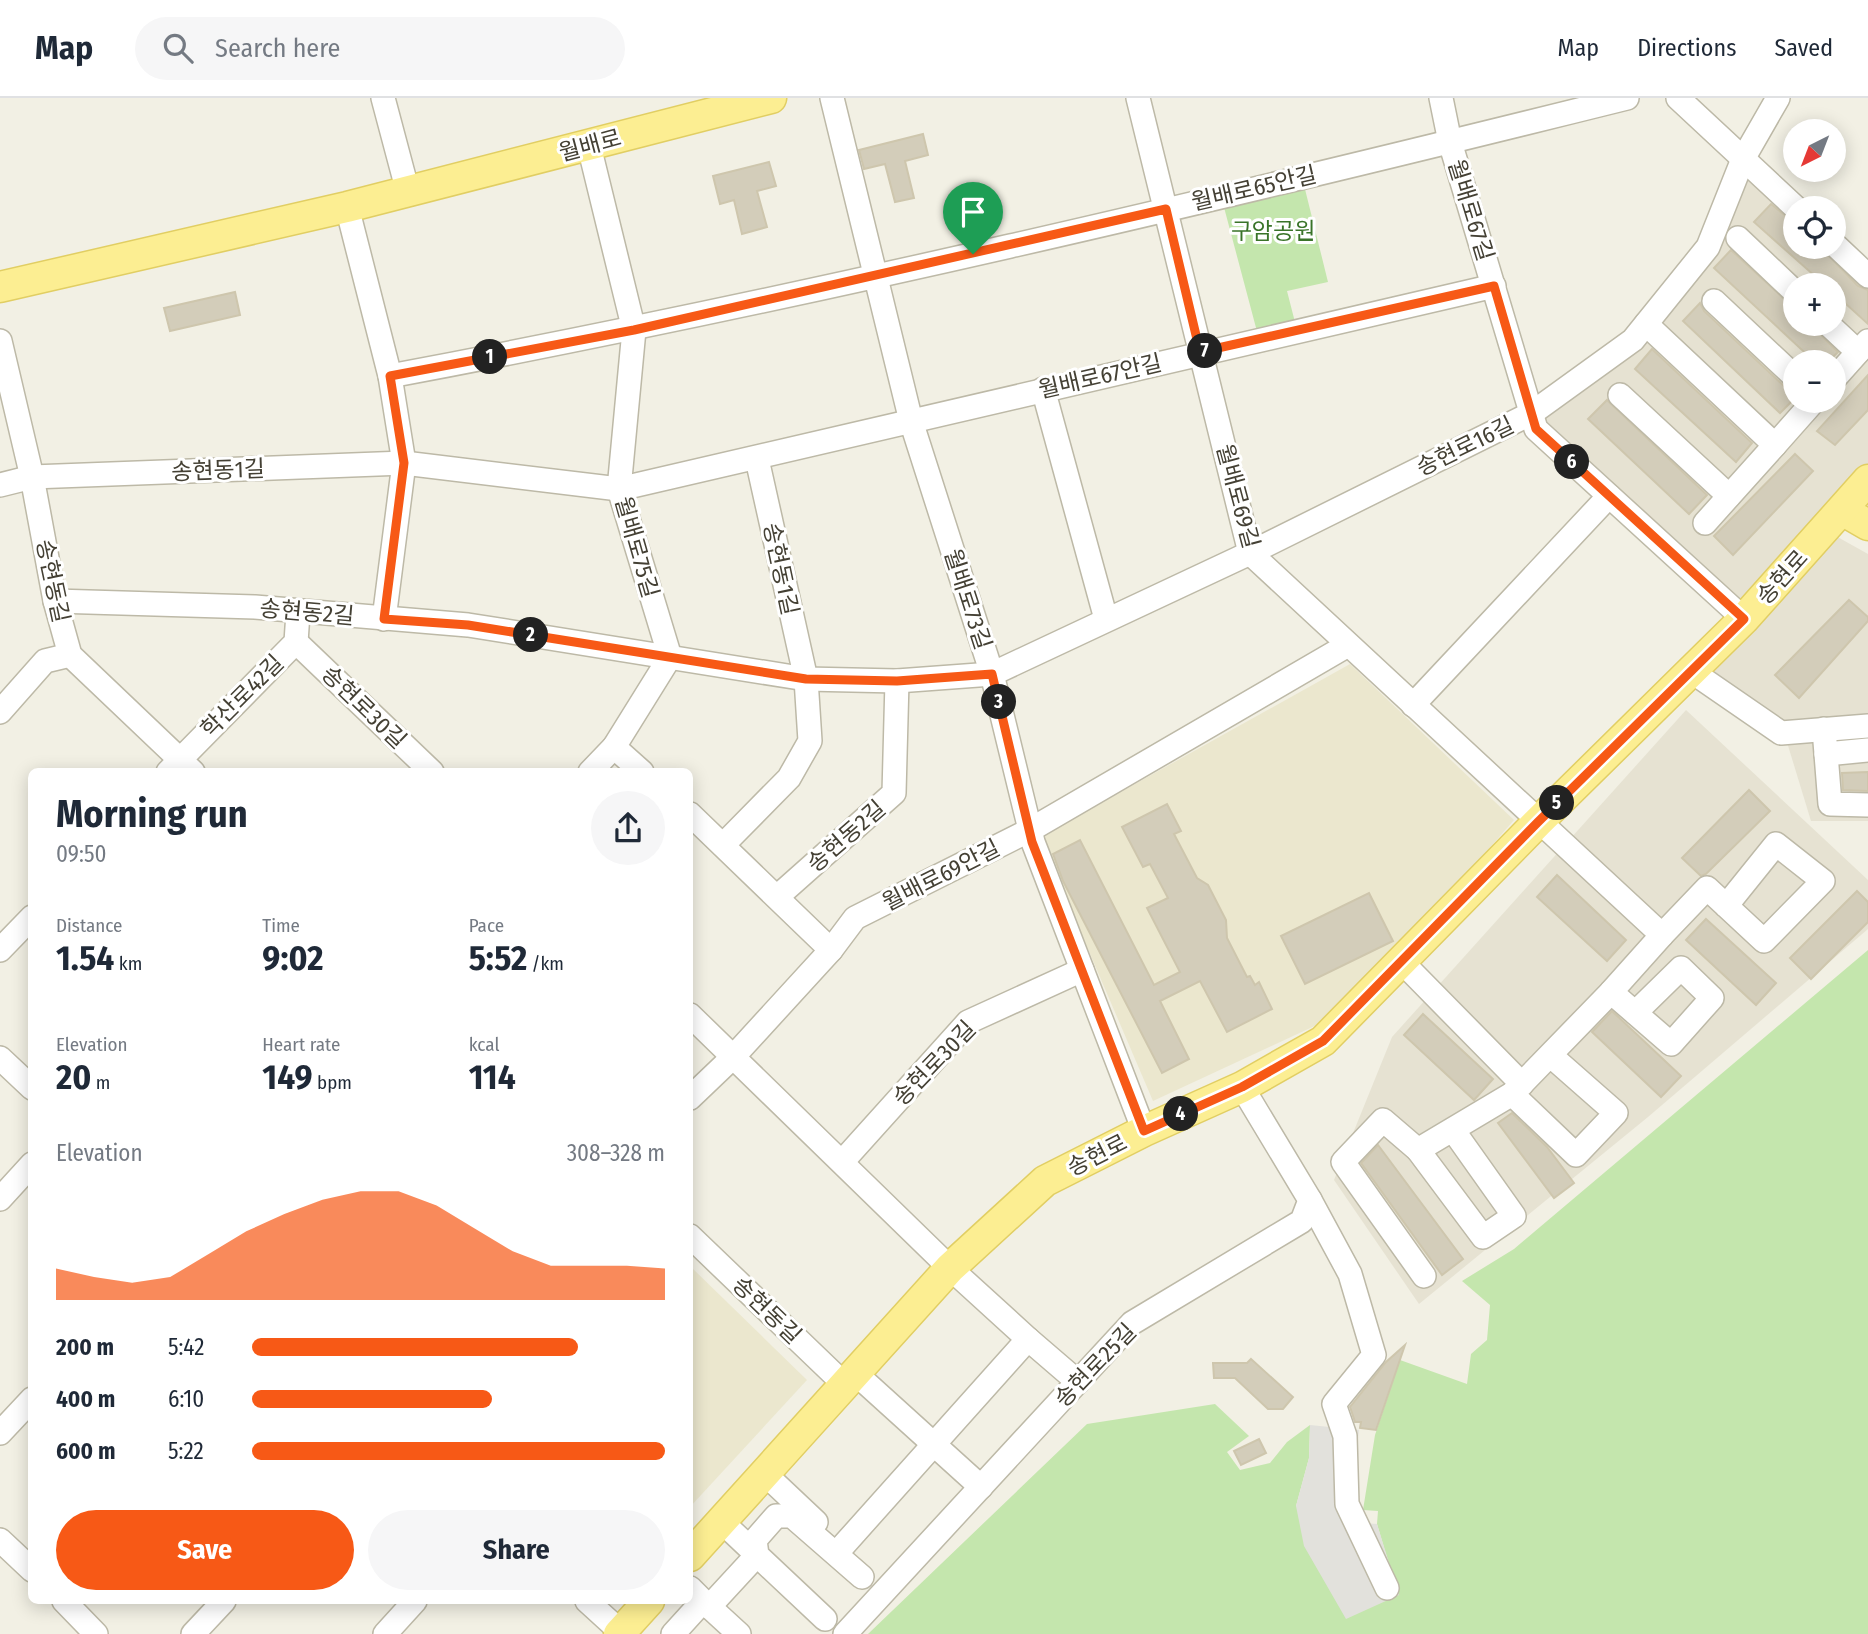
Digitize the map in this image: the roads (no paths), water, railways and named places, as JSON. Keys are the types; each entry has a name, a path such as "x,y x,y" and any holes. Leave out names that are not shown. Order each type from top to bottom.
{"main road":[{"name":"월배로","path":"0,287 347,207 589,146 693,107 771,98"},
{"name":"송현로","path":"693,1553 950,1268 1045,1181 1144,1131 1242,1087 1323,1041 1538,822 1744,619 1868,480"},
{"path":"1842,510 1868,525"},
{"path":"620,1633 646,1604"}],"street":[{"path":"383,98 408,192"},
{"name":"월배로73길","path":"832,98 911,421 992,674 1030,830 1144,1131"},
{"name":"월배로69길","path":"1138,98 1250,553 1662,935"},
{"name":"월배로67길","path":"1441,98 1450,142 1536,429 1744,619"},
{"name":"월배로65안길","path":"634,330 1166,209 1627,98"},
{"path":"1678,98 1783,196"},
{"name":"송현로16길","path":"992,674 1250,553 1532,414 1633,340 1708,247 1743,159 1778,98"},
{"name":"월배로75길","path":"589,146 634,330 619,489 670,657"},
{"path":"347,207 390,376 404,463 384,619"},
{"path":"1738,238 1783,281"},
{"path":"1846,254 1866,270"},
{"name":"월배로67안길","path":"911,421 1494,286"},
{"path":"1714,301 1783,366"},
{"path":"1646,324 1775,445"},
{"path":"390,376 634,330"},
{"path":"1846,335 1863,346 1846,365"},
{"name":"송현동길","path":"0,341 32,477 55,601 70,655 180,767"},
{"path":"1042,389 1106,620"},
{"path":"1619,395 1728,496"},
{"path":"1705,523 1803,413"},
{"name":"송현동1길","path":"0,485 32,477 404,463 619,489 911,421"},
{"name":"송현동1길","path":"757,459 806,679"},
{"path":"1413,705 1609,496"},
{"name":"송현동2길","path":"55,601 255,607 298,613 468,625 806,679 897,681 992,674"},
{"name":"학산로42길","path":"180,767 296,642 298,613"},
{"name":"송현로30길","path":"296,642 428,768"},
{"name":"월배로69안길","path":"693,1095 734,1056 831,950 855,919 1030,830 1348,645"},
{"path":"0,712 45,660 70,655"},
{"path":"594,768 614,747 670,657"},
{"path":"1691,671 1781,733 1868,726"},
{"path":"723,845 789,779 810,741 806,679"},
{"name":"송현동2길","path":"777,897 894,793 897,681"},
{"path":"1824,729 1830,804 1868,805"},
{"path":"614,747 638,768"},
{"path":"1826,754 1868,751"},
{"path":"693,817 831,950"},
{"path":"1418,1150 1517,1089 1707,888 1726,906"},
{"path":"0,950 28,921"},
{"path":"1402,962 1576,1155 1616,1113 1550,1055"},
{"name":"송현로30길","path":"842,1162 968,1022 1083,970"},
{"path":"1611,992 1635,1013"},
{"path":"693,1018 950,1268 1078,1382"},
{"path":"0,1058 28,1084"},
{"path":"1242,1087 1310,1200 1350,1274 1374,1355 1334,1404 1345,1436 1347,1504 1387,1588"},
{"path":"1424,1276 1343,1162 1383,1120 1418,1150 1483,1237 1514,1216 1452,1130"},
{"path":"0,1199 28,1168"},
{"name":"송현로25길","path":"845,1634 1132,1323 1302,1221 1310,1200"},
{"name":"송현동길","path":"693,1239 850,1378 934,1445 981,1487"},
{"path":"842,1547 1028,1339"},
{"path":"0,1433 28,1403"},
{"path":"764,1473 887,1588"},
{"path":"757,1555 755,1540 775,1516 792,1516 862,1577"},
{"path":"721,1521 825,1619"},
{"path":"0,1540 28,1566"},
{"path":"673,1634 700,1599 757,1555"},
{"path":"700,1599 739,1634"},
{"path":"67,1604 96,1634"},
{"path":"193,1634 220,1604"},
{"path":"385,1634 412,1604"},
{"path":"590,1604 620,1633"}],"park label":[{"name":"구암공원","path":"1273,231"}]}
